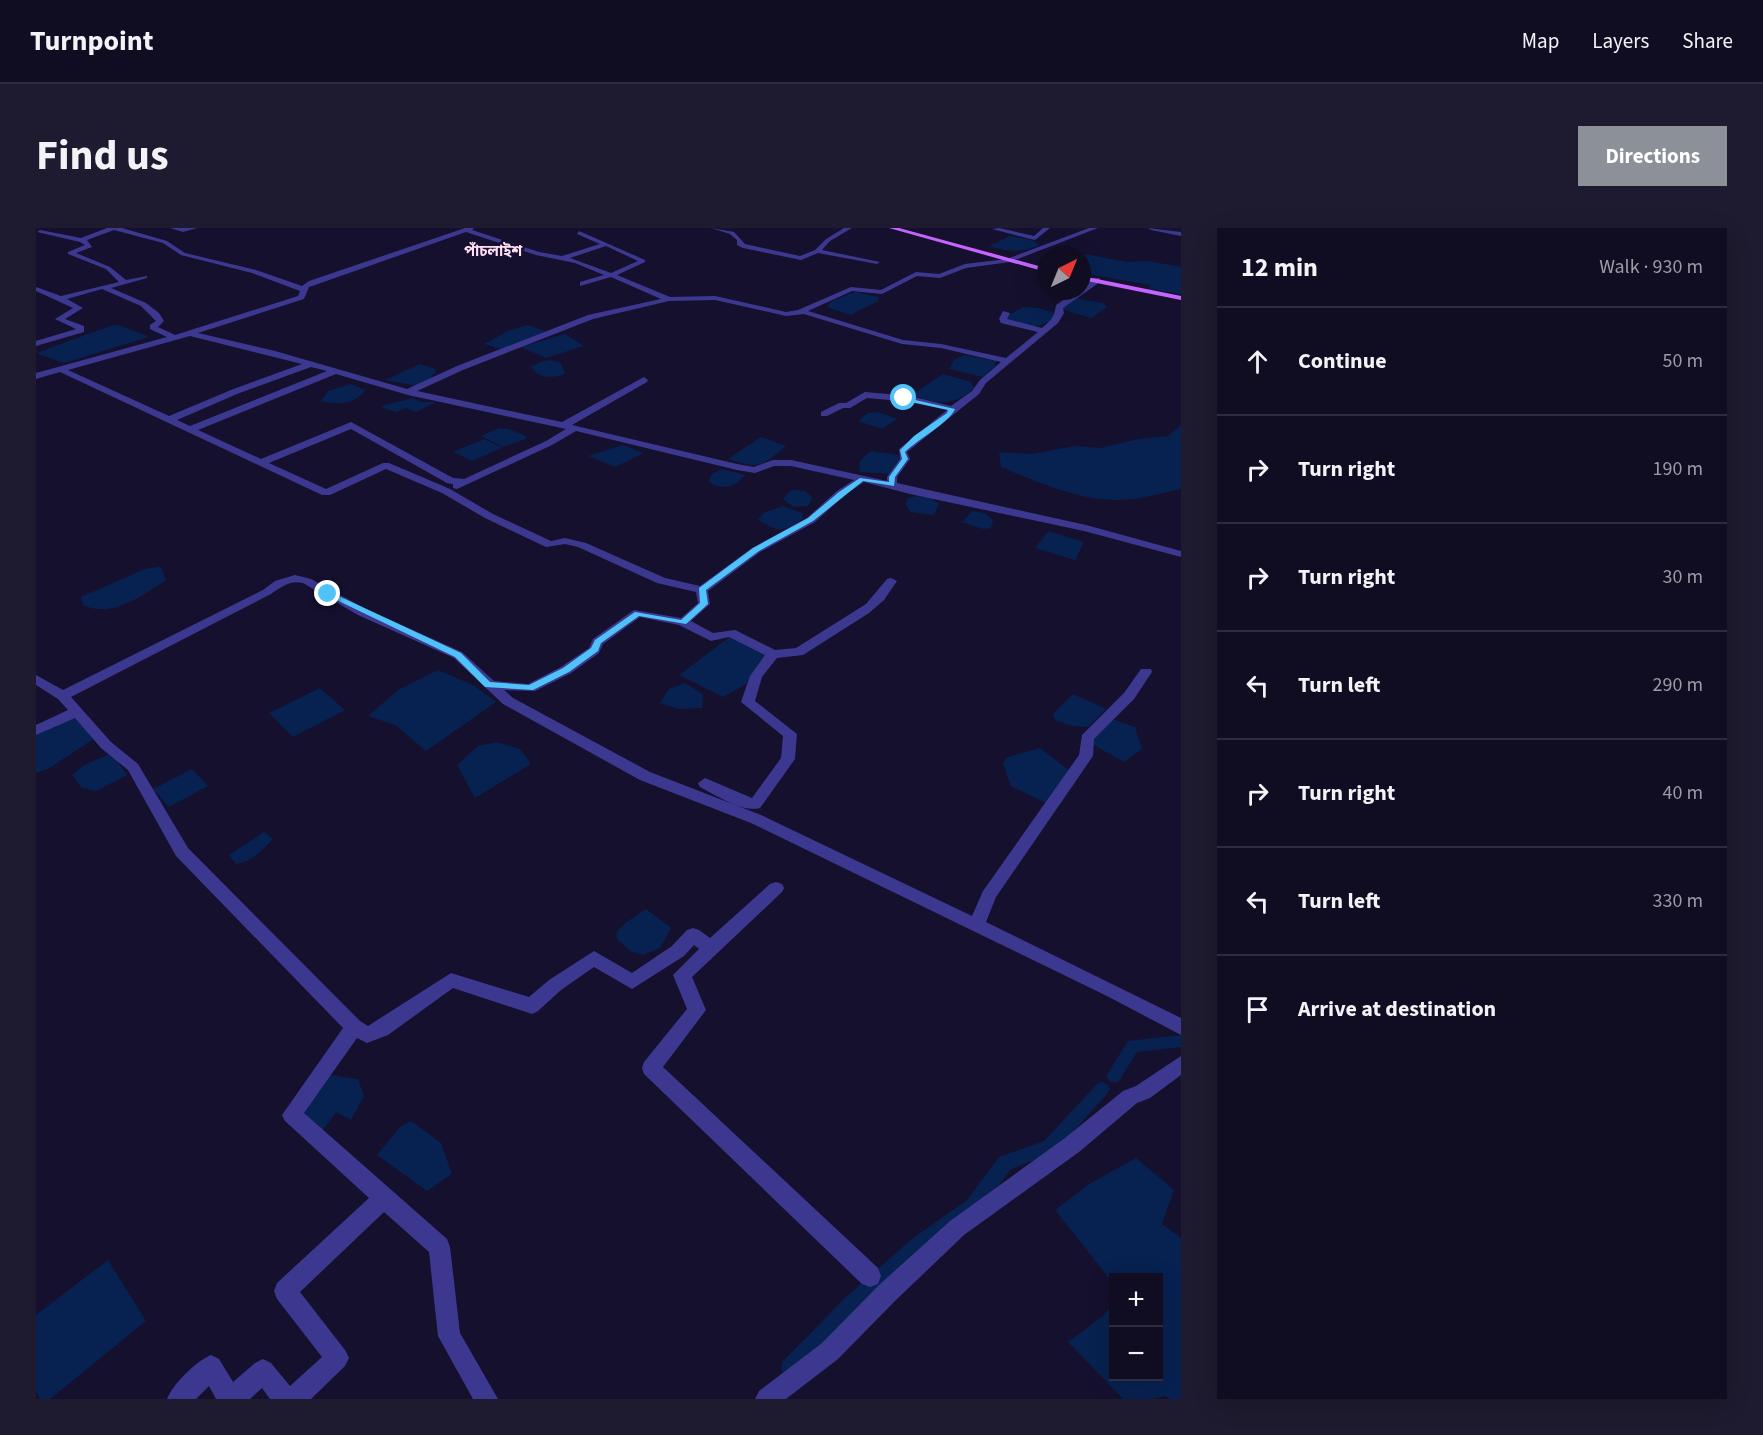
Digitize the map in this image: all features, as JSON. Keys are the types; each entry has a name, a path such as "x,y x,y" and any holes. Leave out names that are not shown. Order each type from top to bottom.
{"main road":[{"path":"892,228 1037,267"},
{"path":"898,228 1009,260"},
{"path":"1091,279 1181,297"}],"street":[{"path":"82,240 114,228 165,242 183,254 254,271 305,290"},
{"path":"173,228 192,228"},
{"path":"447,228 466,230 538,254 563,258 612,274 669,299"},
{"path":"714,228 735,235 740,240 739,244 766,252 801,258 817,251 828,240 849,228"},
{"path":"993,228 1055,243"},
{"path":"1035,238 1047,228"},
{"path":"1066,228 1084,232"},
{"path":"408,392 460,368 598,315 669,299 715,298 786,314 801,311 850,290 884,292 915,274 940,276 965,266 1009,260 1095,228"},
{"path":"1150,228 1181,234"},
{"path":"36,376 236,319 301,297 312,283 466,230"},
{"path":"39,231 82,240 90,246 70,254 108,268 125,283"},
{"path":"579,233 643,261 624,271 583,284"},
{"path":"563,258 606,244"},
{"path":"817,251 877,262"},
{"path":"61,298 145,277"},
{"path":"892,485 892,477 905,459 902,451 917,437 950,414 952,409 980,390 983,382 1059,317 1059,307 1096,280"},
{"path":"103,286 116,294 134,298 157,313 160,321 153,327 173,337"},
{"path":"36,289 61,298 79,308 59,319 81,327 81,330 36,344"},
{"path":"801,311 902,342 941,346 1007,361"},
{"path":"1006,313 1004,321 1044,331"},
{"path":"190,334 310,364 408,392 569,426 737,467 755,470 773,464 791,463 1086,528 1181,554"},
{"path":"171,419 234,392 310,364"},
{"path":"62,370 326,493 386,465 446,491 489,516 550,545 565,541 582,545 661,581 702,590 756,550 811,520 841,493 862,479"},
{"path":"191,429 333,372"},
{"path":"446,491 549,442 569,426 644,380"},
{"path":"824,414 842,405 847,406 865,395 904,394 952,409"},
{"path":"261,463 351,425 450,482 464,482"},
{"path":"63,696 279,584 295,578 307,581 362,612 458,655 508,701 645,776 756,819 977,925 1181,1027"},
{"path":"488,685 530,688 595,650 597,642 638,614 683,622 711,637 731,633 773,654 799,652 861,614 882,597 891,581"},
{"path":"683,622 704,604 702,590"},
{"path":"705,783 736,799 755,804 788,759 790,734 748,702 756,676 773,654"},
{"path":"977,925 989,895 1086,756 1087,738 1129,696 1146,672"},
{"path":"36,679 63,696 106,745 133,767 182,852 354,1027 367,1035 382,1029 451,980 532,1006 555,985 594,958 632,982 678,951 693,935 711,948"},
{"path":"36,730 76,712"},
{"path":"776,888 682,975 697,1010 651,1068 870,1276"},
{"path":"354,1027 292,1115 439,1247 449,1336 486,1399"},
{"path":"767,1399 830,1351 886,1293 957,1228 1072,1145 1130,1097 1143,1092 1181,1064"},
{"path":"294,1399 337,1358 285,1291 384,1198"},
{"path":"179,1399 211,1367 230,1399 263,1371 285,1399"}],"water":[{"path":"1010,236 1032,240 1040,245 1014,251 989,246"},
{"path":"1091,255 1127,262 1148,261 1181,267 1181,294 1149,289 1150,285 1091,275"},
{"path":"855,292 878,297 878,301 850,315 827,307 832,301"},
{"path":"1071,300 1086,300 1103,303 1107,307 1091,318 1064,310 1062,306"},
{"path":"1023,307 1038,308 1058,314 1045,323 1034,326 1006,320 1007,316"},
{"path":"119,325 149,337 64,363 36,353 110,326"},
{"path":"528,325 548,332 504,350 484,344 508,331"},
{"path":"565,334 584,346 546,358 521,347"},
{"path":"964,355 996,361 995,366 983,377 949,369 954,360"},
{"path":"551,360 561,363 565,373 547,377 538,374 531,367 542,361"},
{"path":"420,364 435,369 436,373 418,386 385,380"},
{"path":"943,374 971,382 974,388 959,398 945,402 912,395"},
{"path":"351,384 365,390 356,399 346,403 321,401 328,391"},
{"path":"412,398 422,402 436,402 416,412 406,408 396,412 381,407 389,404"},
{"path":"878,412 897,419 882,429 858,421 868,413"},
{"path":"1181,425 1181,489 1147,497 1098,499 1055,488 1001,467 999,452 1031,454 1075,446 1100,448 1138,439 1168,436"},
{"path":"499,428 509,429 526,436 526,439 503,447 481,436"},
{"path":"761,437 786,446 760,464 747,464 728,459"},
{"path":"484,439 502,448 472,461 453,452"},
{"path":"623,445 644,453 615,467 588,456"},
{"path":"872,451 897,455 902,460 891,474 860,472 861,460"},
{"path":"722,469 745,475 737,483 727,487 717,486 708,481 712,474"},
{"path":"790,491 805,491 813,498 808,506 793,507 783,499"},
{"path":"917,496 931,498 939,504 934,515 910,512 905,504 908,498"},
{"path":"783,506 802,513 803,519 785,529 776,529 758,520 763,513"},
{"path":"972,511 985,513 993,520 991,528 983,529 962,522"},
{"path":"1048,531 1084,542 1075,560 1035,548"},
{"path":"161,567 166,580 137,599 104,609 94,609 83,605 81,597 145,569"},
{"path":"732,635 769,656 746,684 723,697 679,675"},
{"path":"438,670 475,686 496,702 426,751 395,725 368,716 398,690"},
{"path":"685,683 703,694 702,708 679,709 660,703 669,689"},
{"path":"320,688 345,710 293,737 269,713"},
{"path":"1073,694 1106,709 1088,727 1072,726 1055,720 1053,714"},
{"path":"74,715 95,738 48,769 36,773 36,733"},
{"path":"1112,719 1135,727 1142,749 1124,762 1090,743"},
{"path":"497,742 520,749 531,764 475,798 457,765 478,746"},
{"path":"1040,748 1070,771 1046,803 1011,786 1003,763 1007,757"},
{"path":"112,753 127,775 96,791 82,788 72,775 84,765"},
{"path":"192,769 208,786 169,807 153,789"},
{"path":"264,832 273,839 256,855 236,864 229,855"},
{"path":"646,909 671,928 660,948 643,955 630,951 617,939 616,933 625,923"},
{"path":"331,1075 358,1079 364,1096 351,1120 336,1112 319,1136 300,1113 322,1081"},
{"path":"411,1121 441,1143 452,1174 427,1191 377,1155 401,1126"},
{"path":"1136,1158 1174,1190 1162,1224 1181,1238 1181,1399 1170,1399 1165,1396 1152,1399 1123,1399 1068,1342 1103,1316 1109,1308 1109,1381 1163,1381 1163,1273 1109,1273 1109,1278 1055,1210 1089,1184"},
{"path":"108,1260 146,1321 50,1399 40,1399 36,1390 36,1315"}],"waterway":[{"path":"1114,1076 1133,1046 1181,1041"},
{"path":"790,1368 853,1302 918,1245 973,1206 1005,1163 1049,1147 1102,1089"}],"district":[{"name":"পাঁচলাইশ","path":"493,251"}],"route":[{"path":"328,594 362,612 458,655 488,685 530,688 566,670 595,650 597,642 638,614 683,622 704,604 702,590 730,567 782,534 811,520 841,493 862,479 892,485 892,477 905,459 902,451 917,437 950,414 952,409 904,398"}]}
